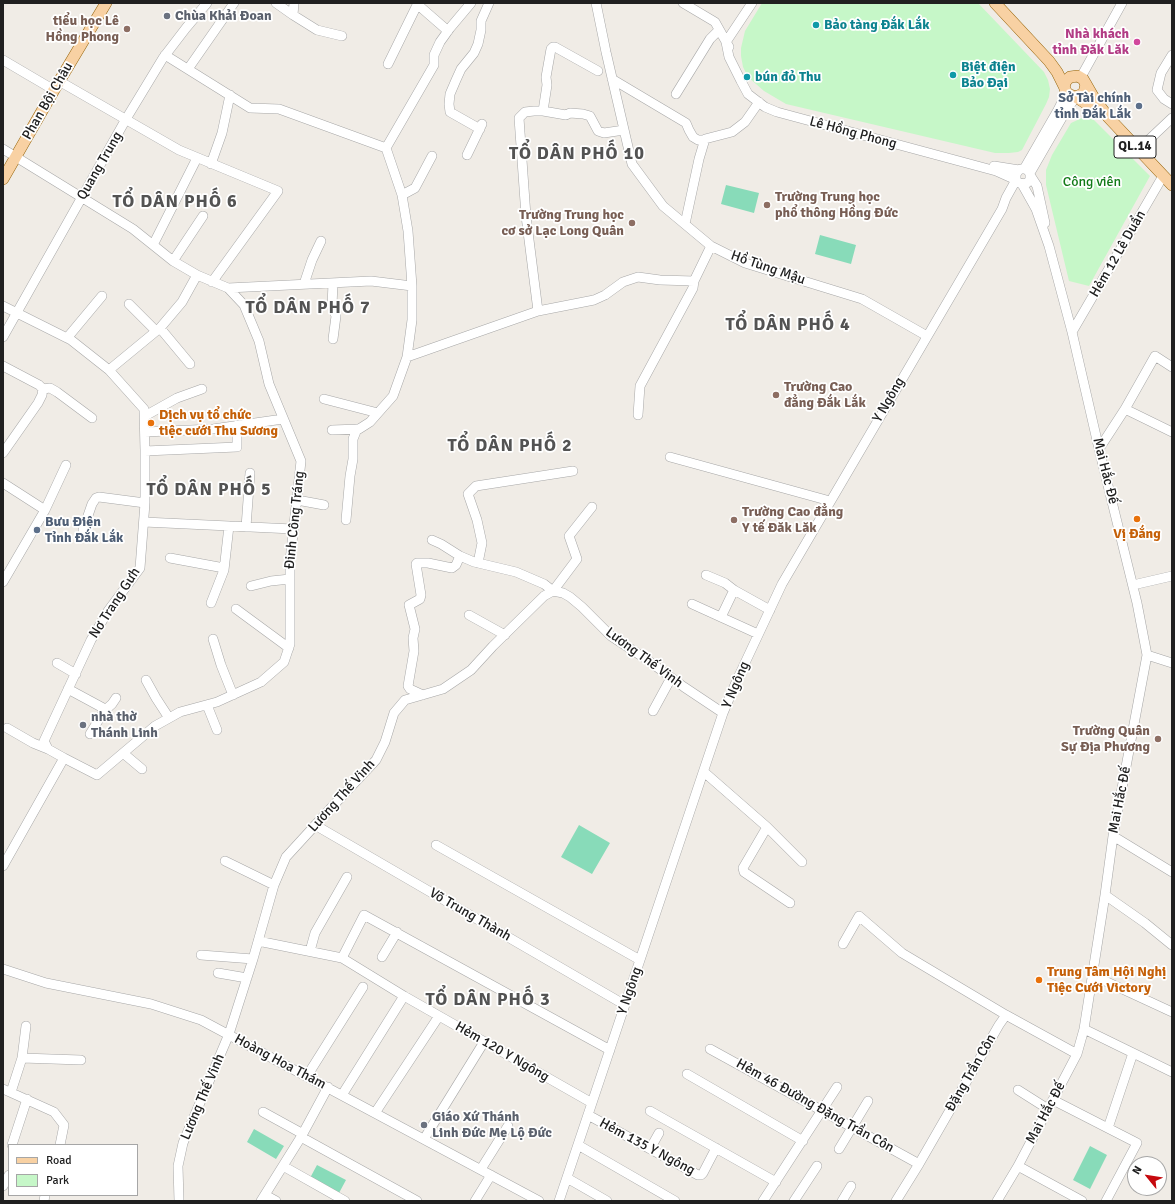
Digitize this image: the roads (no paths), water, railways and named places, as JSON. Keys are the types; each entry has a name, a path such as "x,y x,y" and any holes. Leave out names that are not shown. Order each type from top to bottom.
{"main road":[{"name":"Phan Bội Châu","path":"3,179 56,86 106,3"},
{"name":"QL.14","path":"995,3 1049,61 1057,72 1064,88"},
{"name":"QL.14","path":"1049,61 1080,79 1108,117 1172,185"},
{"path":"1068,78 1080,79 1084,93 1076,97 1068,94 1064,88 1068,78"},
{"name":"QL.14","path":"1076,97 1108,117"}],"street":[{"name":"Quang Trung","path":"3,337 126,119 165,55 207,3"},
{"path":"188,69 234,3"},
{"path":"276,3 317,30 342,36"},
{"path":"293,15 294,3"},
{"path":"332,430 359,429 370,422 393,396 408,357 412,320 412,286 408,230 402,195 386,148 434,65 434,56 440,42 448,30 471,3"},
{"path":"467,156 481,126 450,112 450,94 461,69 474,53 478,44 481,21 489,3"},
{"name":"Hồ Tùng Mậu","path":"596,3 632,164 662,206 711,246 745,263 862,299 927,336"},
{"name":"Lê Hồng Phong","path":"683,3 715,22 751,90 767,103 784,109 997,167 1026,172"},
{"path":"726,42 752,3"},
{"path":"1080,79 1122,3"},
{"path":"388,64 418,4 448,30"},
{"path":"676,94 710,39 719,30"},
{"name":"Lê Hồng Phong","path":"726,42 729,57 748,94 765,107 777,112 996,171 1019,182"},
{"path":"543,111 547,85 546,77 551,49 553,47 598,71"},
{"path":"165,55 250,108 279,109 386,148"},
{"path":"1172,55 1161,73 1157,90 1164,100 1172,104"},
{"path":"3,60 126,119 179,150 278,191 212,282"},
{"path":"612,79 686,123 693,137 698,140 703,140"},
{"path":"1049,133 1065,94 1064,88"},
{"path":"211,164 222,133 230,95"},
{"path":"1026,172 1016,174 1019,182 1029,182 1026,172 1049,133 1076,97"},
{"path":"685,224 698,159 705,139 732,132 744,122 759,102"},
{"path":"538,312 526,216 518,118 525,112 534,111 566,115 570,113 583,114 590,116 598,131 604,133 624,130"},
{"path":"1138,150 1172,118"},
{"name":"Đinh Công Tráng","path":"3,149 134,229 173,261 197,275 228,288 244,305 259,341 269,384 301,462 290,561 290,644 284,662 261,682 217,702 180,712 155,726 97,775 64,758"},
{"path":"402,195 415,188 432,156"},
{"path":"153,245 197,158"},
{"name":"Mai Hắc Đế","path":"1026,172 1037,186 1049,246"},
{"name":"Hẻm 12 Lê Duẩn","path":"1072,332 1163,176"},
{"name":"Mai Hắc Đế","path":"1000,1200 1077,1054 1084,1029 1113,836 1147,656 1133,585 1072,332 1049,246 1036,209 1027,192 1019,182"},
{"name":"Y Ngông","path":"559,1201 723,713 737,680 782,584 1002,209 1006,198 1019,182"},
{"path":"173,261 203,216"},
{"path":"304,284 312,260 321,241"},
{"path":"638,415 640,386 693,288 694,280 711,246"},
{"path":"109,370 158,329 182,302 197,275"},
{"path":"408,357 538,312 594,300 605,295 623,282 638,277 660,280 694,280"},
{"path":"228,288 371,281 412,286"},
{"path":"332,339 336,316 332,309 333,283"},
{"path":"67,338 102,296"},
{"path":"129,304 158,329 190,364"},
{"name":"Nơ Trang Gưh","path":"3,306 71,340 109,370 144,409 146,452 145,503 140,568 108,611 91,640 44,741 48,749"},
{"path":"1099,449 1125,409 1155,356 1172,367"},
{"path":"3,366 39,385 43,389"},
{"path":"43,389 50,388 57,392 92,418"},
{"path":"3,453 38,403 43,389"},
{"path":"144,416 177,398 202,389"},
{"path":"324,399 378,413"},
{"path":"1125,409 1172,432"},
{"path":"145,432 213,429 283,419"},
{"path":"146,452 237,448 237,426"},
{"path":"346,520 353,459 353,439 357,429"},
{"path":"670,457 830,501"},
{"path":"3,582 45,510 66,465"},
{"path":"478,563 482,543 477,520 468,494 476,486 573,470"},
{"path":"246,527 250,473"},
{"path":"3,483 45,510"},
{"path":"83,530 92,504 96,498 99,497 145,503"},
{"path":"296,500 324,505"},
{"path":"432,540 460,556 478,563 516,572 544,584 553,591 577,559 569,536 592,507"},
{"path":"144,522 293,529"},
{"path":"211,603 224,568 229,526"},
{"path":"423,695 410,689 408,686 414,651 415,629 409,606 420,599 421,595 416,564 428,564 452,568 456,565 460,556"},
{"path":"170,558 224,568"},
{"path":"706,575 725,583 734,590 770,610"},
{"path":"1133,585 1172,576"},
{"path":"251,586 271,581 290,579"},
{"path":"721,617 734,590"},
{"name":"Lương Thế Vinh","path":"179,1201 178,1166 183,1143 229,1034 253,959 274,885 286,857 376,760 385,742 394,713 405,700 443,690 472,670 504,635 544,596 553,591 563,593 570,597 582,607 610,636 646,659 671,678 723,713"},
{"path":"692,604 758,634"},
{"path":"236,609 289,648"},
{"path":"470,615 504,635"},
{"path":"213,639 221,666 233,695"},
{"path":"1147,656 1172,663"},
{"path":"57,663 76,674"},
{"path":"652,711 671,678"},
{"path":"146,680 170,718"},
{"path":"68,689 105,709"},
{"path":"90,734 105,709 110,706 116,698"},
{"path":"207,705 217,730"},
{"path":"3,866 64,758 7,728"},
{"path":"123,753 142,769"},
{"path":"704,772 767,827 802,862"},
{"name":"Võ Trung Thành","path":"315,825 625,1005"},
{"path":"767,827 743,868 744,872 790,903"},
{"path":"1113,836 1172,872"},
{"path":"436,845 640,960"},
{"path":"225,861 274,885"},
{"path":"310,951 316,933 347,877"},
{"path":"1105,895 1146,923 1172,945"},
{"path":"342,958 364,915 610,1050"},
{"path":"844,944 859,916 902,953 1006,1015 1077,1054"},
{"path":"382,957 397,932"},
{"name":"Hẻm 120 Y Ngông","path":"258,941 342,958 404,996 592,1103"},
{"path":"200,955 253,959"},
{"name":"Hoàng Hoa Thám","path":"3,969 46,983 151,1004 201,1020 539,1201"},
{"path":"218,973 247,978"},
{"path":"1092,975 1172,1012"},
{"path":"307,1076 363,986"},
{"path":"342,1095 404,996"},
{"name":"Đặng Trần Côn","path":"896,1201 1006,1015"},
{"path":"375,1113 439,1016"},
{"path":"26,1026 22,1058 7,1091 54,1112 64,1125 60,1144"},
{"path":"1084,1029 1172,1072"},
{"path":"424,1139 484,1042"},
{"name":"Hẻm 46 Đường Đặng Trần Côn","path":"710,1049 919,1164"},
{"path":"1108,1128 1133,1053"},
{"path":"22,1058 81,1060"},
{"path":"686,1074 803,1141"},
{"path":"276,1201 263,1198 302,1136 328,1087"},
{"path":"764,1201 837,1087"},
{"path":"1018,1090 1048,1109"},
{"path":"12,1144 27,1099"},
{"path":"1053,1100 1137,1143 1106,1201"},
{"path":"839,1149 868,1101"},
{"path":"650,1111 776,1182"},
{"path":"263,1112 302,1136 417,1201"},
{"name":"Hẻm 135 Y Ngông","path":"588,1115 700,1175 703,1173 716,1148"},
{"path":"481,1169 508,1126"},
{"path":"650,1149 659,1133"},
{"path":"578,1145 675,1201"},
{"path":"283,1166 345,1201"},
{"path":"794,1201 817,1166"},
{"path":"1018,1166 1082,1201"},
{"path":"475,1201 491,1175"},
{"path":"3,1186 8,1177"},
{"path":"567,1178 607,1201"},
{"path":"842,1201 850,1186"}],"place":[{"name":"Chùa Khải Đoan","path":"167,16"},
{"name":"Bảo tàng Đắk Lắk","path":"816,25"},
{"name":"tiểu học Lê Hồng Phong","path":"127,29"},
{"name":"Nhà khách tỉnh Đăk Lăk","path":"1137,42"},
{"name":"Biệt điện Bảo Đại","path":"953,75"},
{"name":"bún đỏ Thu","path":"747,77"},
{"name":"Sở Tài chính tỉnh Đắk Lắk","path":"1139,106"},
{"name":"Trường Trung học phổ thông Hồng Đức","path":"767,205"},
{"name":"Trường Trung học cơ sở Lạc Long Quân","path":"632,223"},
{"name":"Trường Cao đẳng Đắk Lắk","path":"776,395"},
{"name":"Dịch vụ tổ chức tiệc cưới Thu Sương","path":"151,423"},
{"name":"Vị Đắng","path":"1137,519"},
{"name":"Trường Cao đẳng Y tế Đăk Lăk","path":"734,520"},
{"name":"Bưu Điện Tỉnh Đắk Lắk","path":"37,530"},
{"name":"nhà thờ Thánh Linh","path":"83,725"},
{"name":"Trường Quân Sự Địa Phương","path":"1158,739"},
{"name":"Trung Tâm Hội Nghị Tiệc Cưới Victory","path":"1039,980"},
{"name":"Giáo Xứ Thánh Linh Đức Mẹ Lộ Đức","path":"424,1125"}],"district":[{"name":"TỔ DÂN PHỐ 10","path":"577,154"},
{"name":"TỔ DÂN PHỐ 6","path":"175,202"},
{"name":"TỔ DÂN PHỐ 7","path":"308,308"},
{"name":"TỔ DÂN PHỐ 4","path":"788,325"},
{"name":"TỔ DÂN PHỐ 2","path":"510,446"},
{"name":"TỔ DÂN PHỐ 5","path":"209,490"},
{"name":"TỔ DÂN PHỐ 3","path":"488,1000"}],"park label":[{"name":"Công viên","path":"1092,182"}]}
